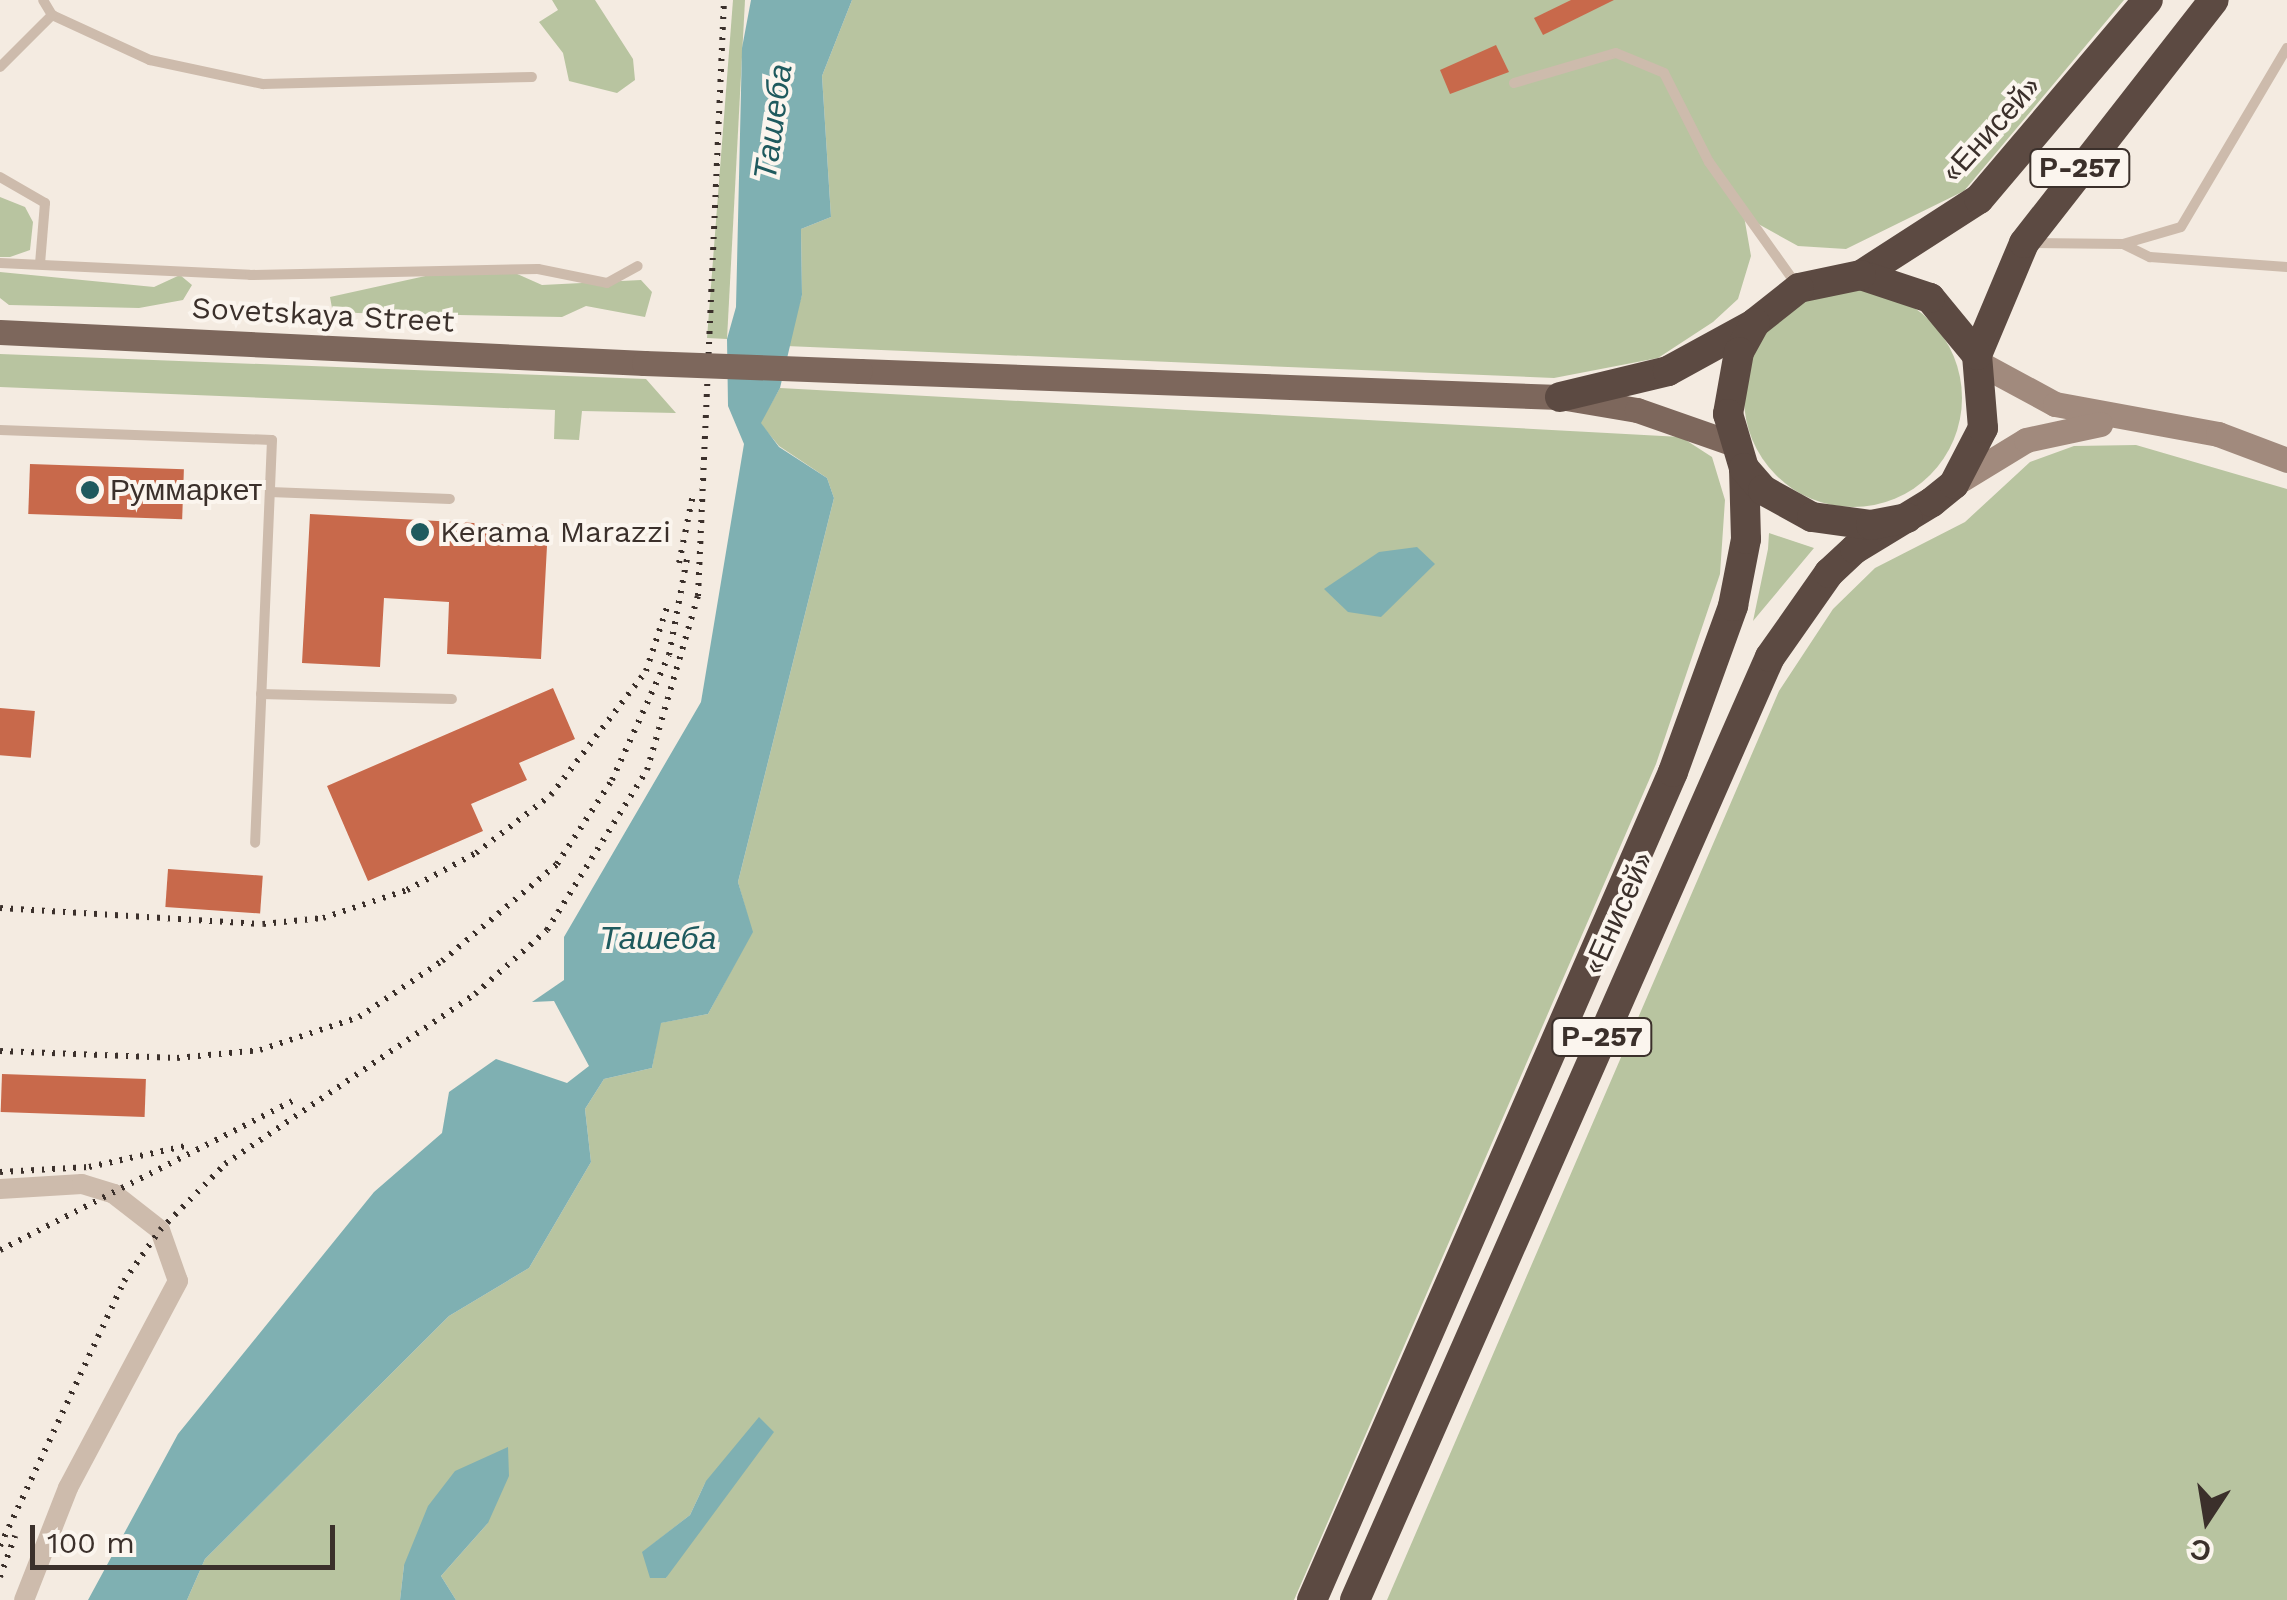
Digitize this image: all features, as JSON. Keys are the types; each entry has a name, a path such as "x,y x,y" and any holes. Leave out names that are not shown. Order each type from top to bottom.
{"highway":[{"name":"«Енисей»","path":"1312,1600 1673,772 1733,606 1746,539 1732,374 1754,323 1799,288 1861,275 1935,235 1979,200 2148,0"},
{"name":"«Енисей»","path":"1354,1600 1770,657 1829,573 1954,484 1983,428 1979,360 2024,242 2214,0"},
{"path":"1861,275 1930,298 1979,360"},
{"path":"1560,397 1668,371 1754,323"},
{"name":"«Енисей»","path":"1739,456 1763,490 1812,518 1870,526 1907,518"}],"main road":[{"name":"Sovetskaya Street","path":"0,332 644,363 1560,397 1652,414 1739,456"}],"street":[{"path":"1979,360 2055,404 2126,423 2218,434 2287,460"},
{"path":"1954,484 2050,431 2126,423"},
{"path":"0,1189 82,1184 114,1194 160,1230 178,1282 68,1488 24,1600"}],"lane":[{"path":"44,0 52,15 150,60 263,84 532,77"},
{"path":"0,67 52,15"},
{"path":"2024,242 2123,244 2181,228 2287,48"},
{"path":"1514,83 1616,53 1664,73 1709,162 1799,288"},
{"path":"0,177 45,203 40,264"},
{"path":"2123,244 2150,257 2286,266"},
{"path":"0,262 250,275 538,268 607,283 638,266"},
{"path":"0,430 272,440 255,843"},
{"path":"270,492 450,500"},
{"path":"261,694 452,699"}],"green space":[{"path":"552,0 595,0 633,59 635,80 617,93 569,81 563,53 539,22 558,10"},
{"path":"733,0 745,0 727,339 707,338"},
{"path":"852,0 2124,0 1964,191 1846,249 1798,246 1744,216 1751,256 1738,299 1713,322 1658,358 1554,378 786,346 802,295 801,229 831,217 822,76"},
{"path":"0,197 25,207 33,222 30,250 0,257"},
{"path":"0,272 154,287 180,275 192,285 183,300 139,308 9,305 0,298"},
{"path":"515,273 542,285 641,280 652,292 645,317 586,306 562,317 357,313 332,308 330,297 430,275"},
{"path":"1853,289 1895,298 1930,321 1953,356 1962,398 1953,440 1930,475 1895,498 1853,507 1811,498 1776,475 1753,440 1744,398 1753,356 1776,321 1811,298"},
{"path":"0,354 646,379 676,413 582,411 579,440 554,439 555,410 0,387"},
{"path":"780,388 1681,437 1712,457 1725,500 1720,574 1656,764 1294,1600 456,1600 441,1576 488,1523 404,1565 400,1600 187,1600 205,1559 449,1316 529,1268 591,1162 585,1109 604,1079 652,1068 660,1023 708,1014 752,932 738,882 834,498 827,478 779,446 760,423","holes":["706,1481 666,1578 643,1552 690,1515"]},
{"path":"2136,445 2287,489 2287,1600 1387,1600 1779,691 1833,609 1875,568 1965,522 2030,462 2074,446"},
{"path":"1769,533 1814,548 1753,621 1768,549"}],"water":[{"name":"Ташеба","path":"751,0 852,0 822,76 831,217 801,229 802,295 780,388 761,423 779,447 827,478 834,498 738,882 753,932 708,1014 661,1023 652,1068 604,1079 585,1109 591,1162 529,1268 449,1316 205,1559 187,1600 88,1600 178,1434 374,1192 442,1133 449,1092 496,1059 567,1083 589,1066 554,1001 532,1002 564,980 564,937 701,702 744,444 728,406 727,339 736,307 742,48"},
{"path":"1417,547 1435,564 1381,617 1348,612 1324,589 1379,552"},
{"path":"759,1417 774,1432 666,1578 650,1578 642,1552 690,1515 706,1481"},
{"path":"508,1447 509,1476 488,1523 441,1576 456,1600 400,1600 404,1565 428,1506 455,1471"}],"building":[{"path":"1571,0 1614,0 1543,35 1534,18"},
{"path":"1496,45 1509,72 1450,94 1440,70"},
{"path":"30,464 184,469 182,519 28,514"},
{"path":"310,514 548,527 541,659 447,654 449,602 384,598 380,667 302,663"},
{"path":"553,688 575,739 519,763 527,780 471,804 483,831 368,881 327,786"},
{"path":"0,708 35,711 31,758 0,755"},
{"path":"168,869 263,876 260,914 165,907"},
{"path":"2,1074 146,1079 145,1117 1,1112"}],"railway":[{"path":"0,1546 124,1281 160,1230 225,1164 475,994 547,930 647,770 698,596 724,0"},
{"path":"679,563 693,495"},
{"path":"0,1051 177,1058 260,1050 359,1017 442,961 557,864 612,780 669,655 688,553"},
{"path":"0,908 263,924 323,918 407,890 476,853 551,795 646,671 667,607"},
{"path":"0,1250 298,1098"},
{"path":"0,1172 89,1167 185,1146"},
{"path":"0,1577 15,1536"}],"place":[{"name":"Руммаркет","path":"90,490"},
{"name":"Kerama Marazzi","path":"420,532"}]}
